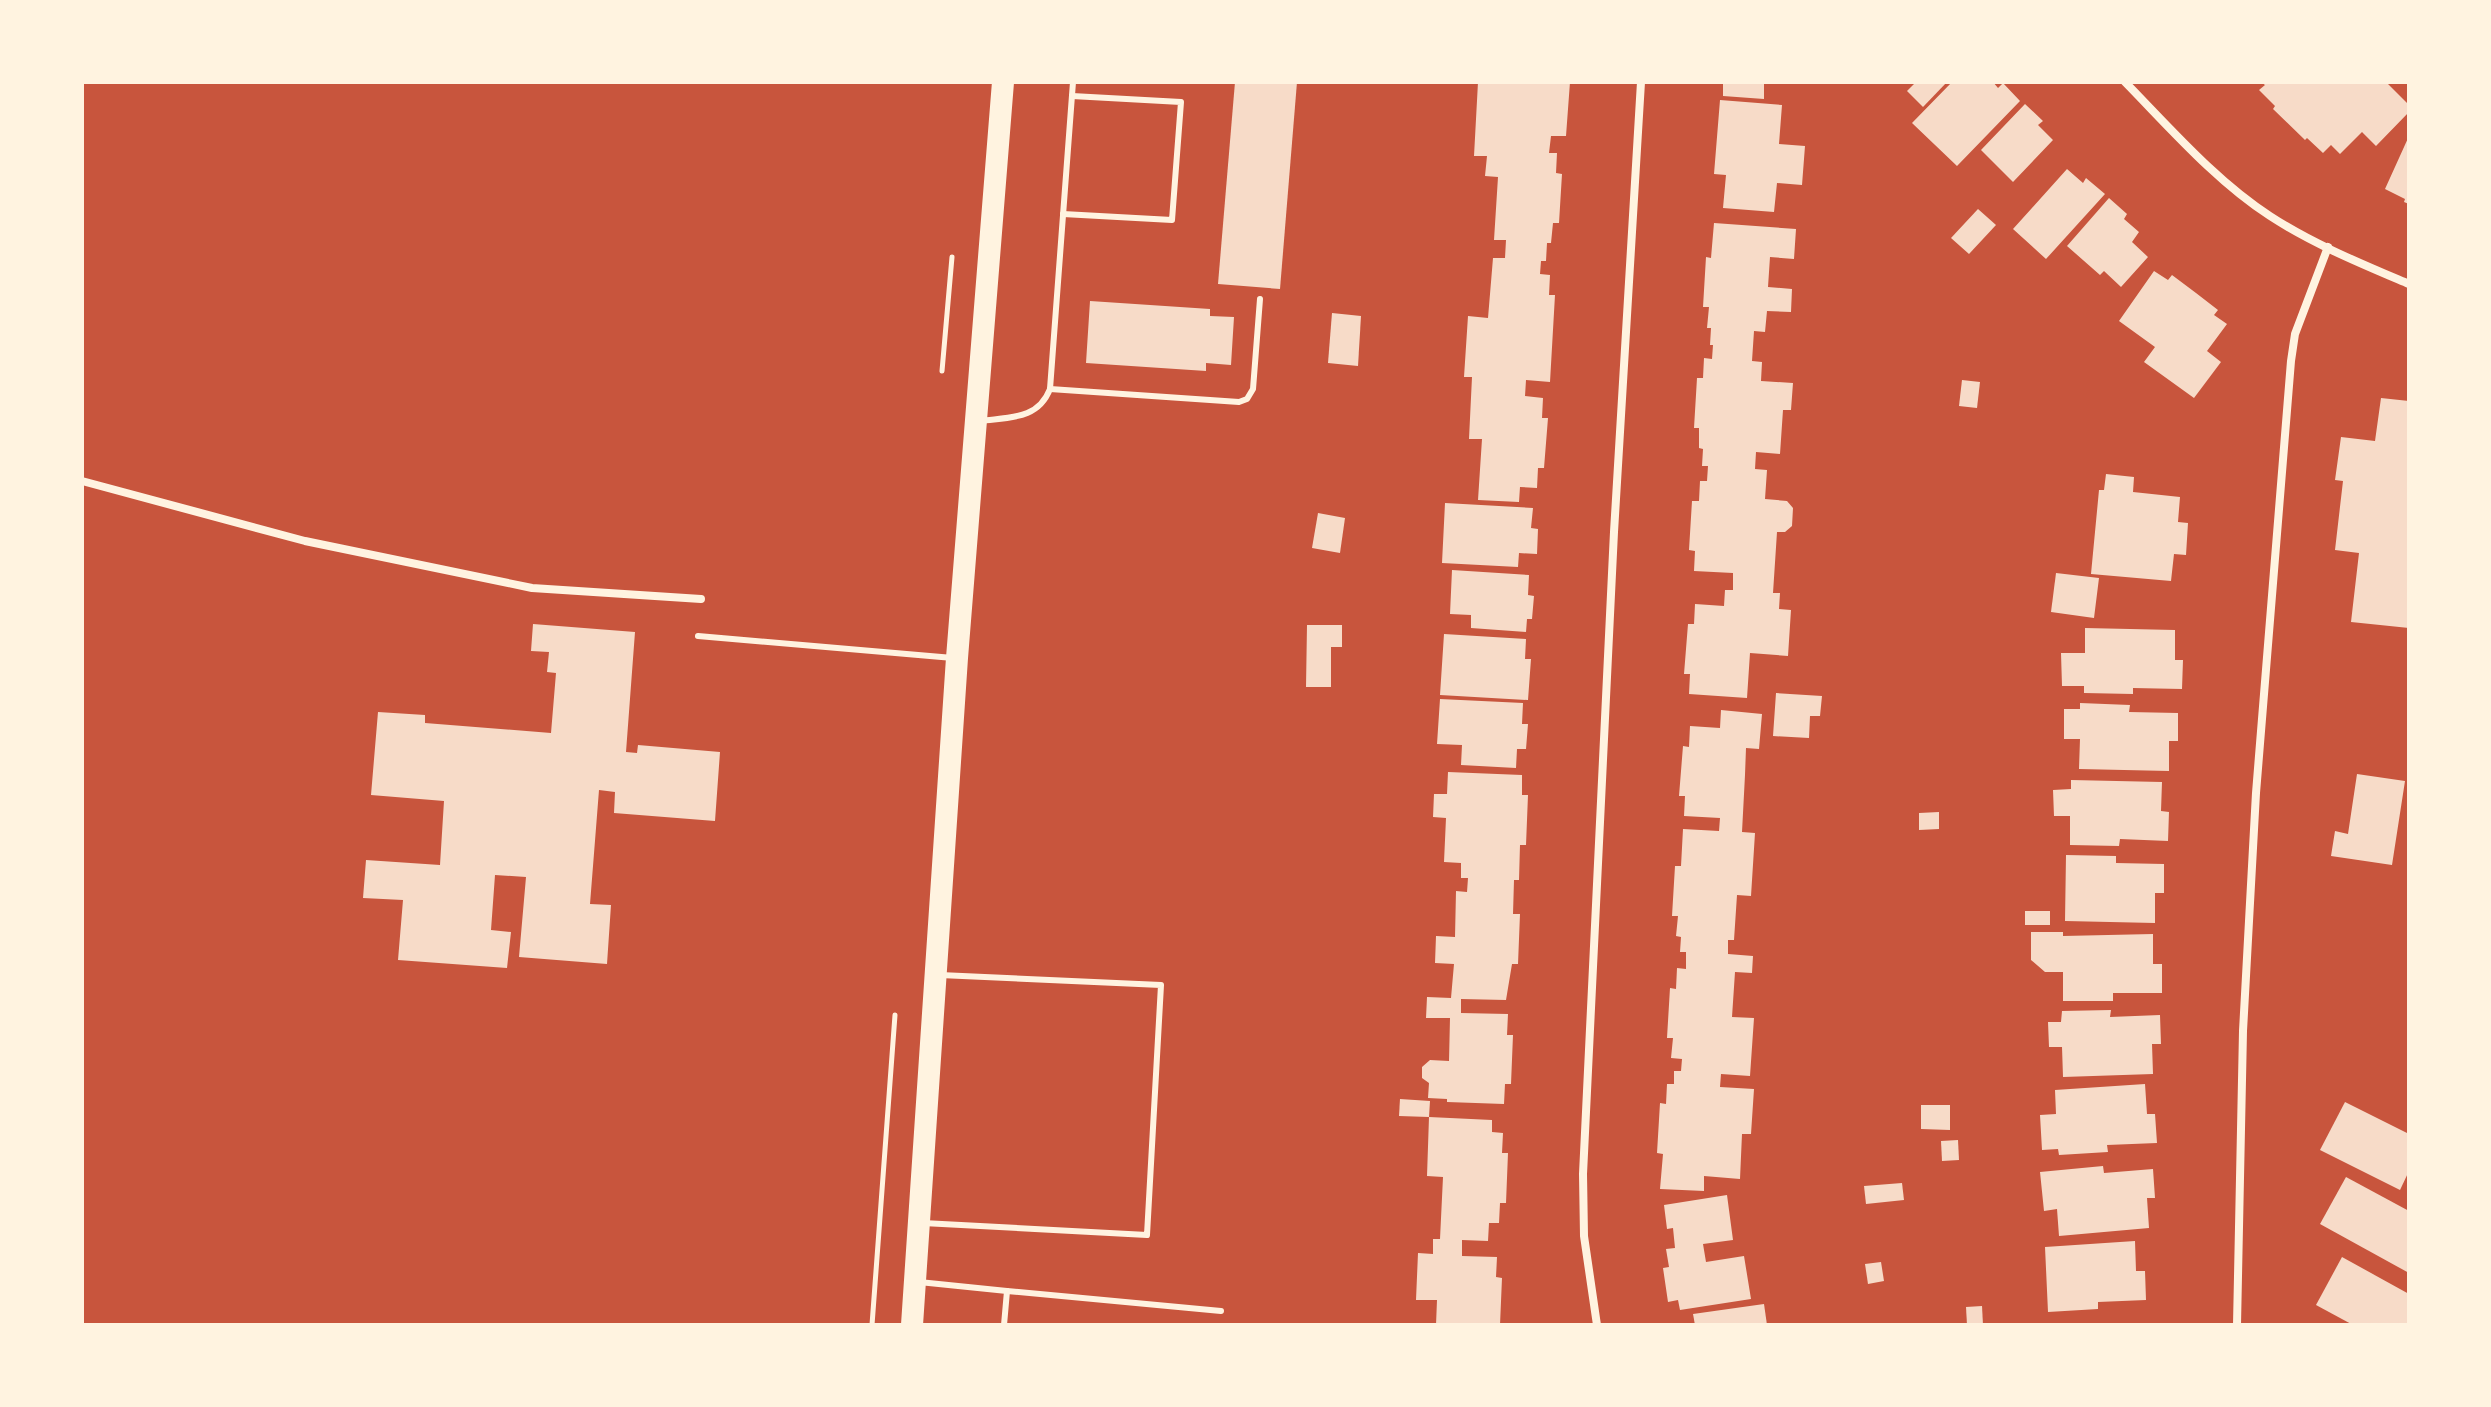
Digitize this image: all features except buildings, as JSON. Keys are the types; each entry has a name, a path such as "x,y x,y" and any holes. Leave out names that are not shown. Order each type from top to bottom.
{"highway":[{"path":"912,1325 957,658 1003,82"}],"street":[{"path":"1597,1325 1584,1236 1583,1174 1614,532 1641,82"},
{"path":"2125,82 2238,192 2271,216 2328,247 2409,284"},
{"path":"2237,1325 2243,1031 2256,793 2291,361 2295,334 2328,247"},
{"path":"82,481 305,541 532,588 701,599"}],"lane":[{"path":"977,422 1031,412 1039,408 1050,389 1073,82"},
{"path":"1063,214 1172,220 1181,102 1072,96"},
{"path":"1050,389 1239,402 1247,399 1253,389 1260,299"},
{"path":"698,636 957,658"},
{"path":"919,1222 1147,1235 1152,1170 1161,985 935,974"},
{"path":"915,1282 1221,1311"},
{"path":"1004,1325 1007,1291"}]}
